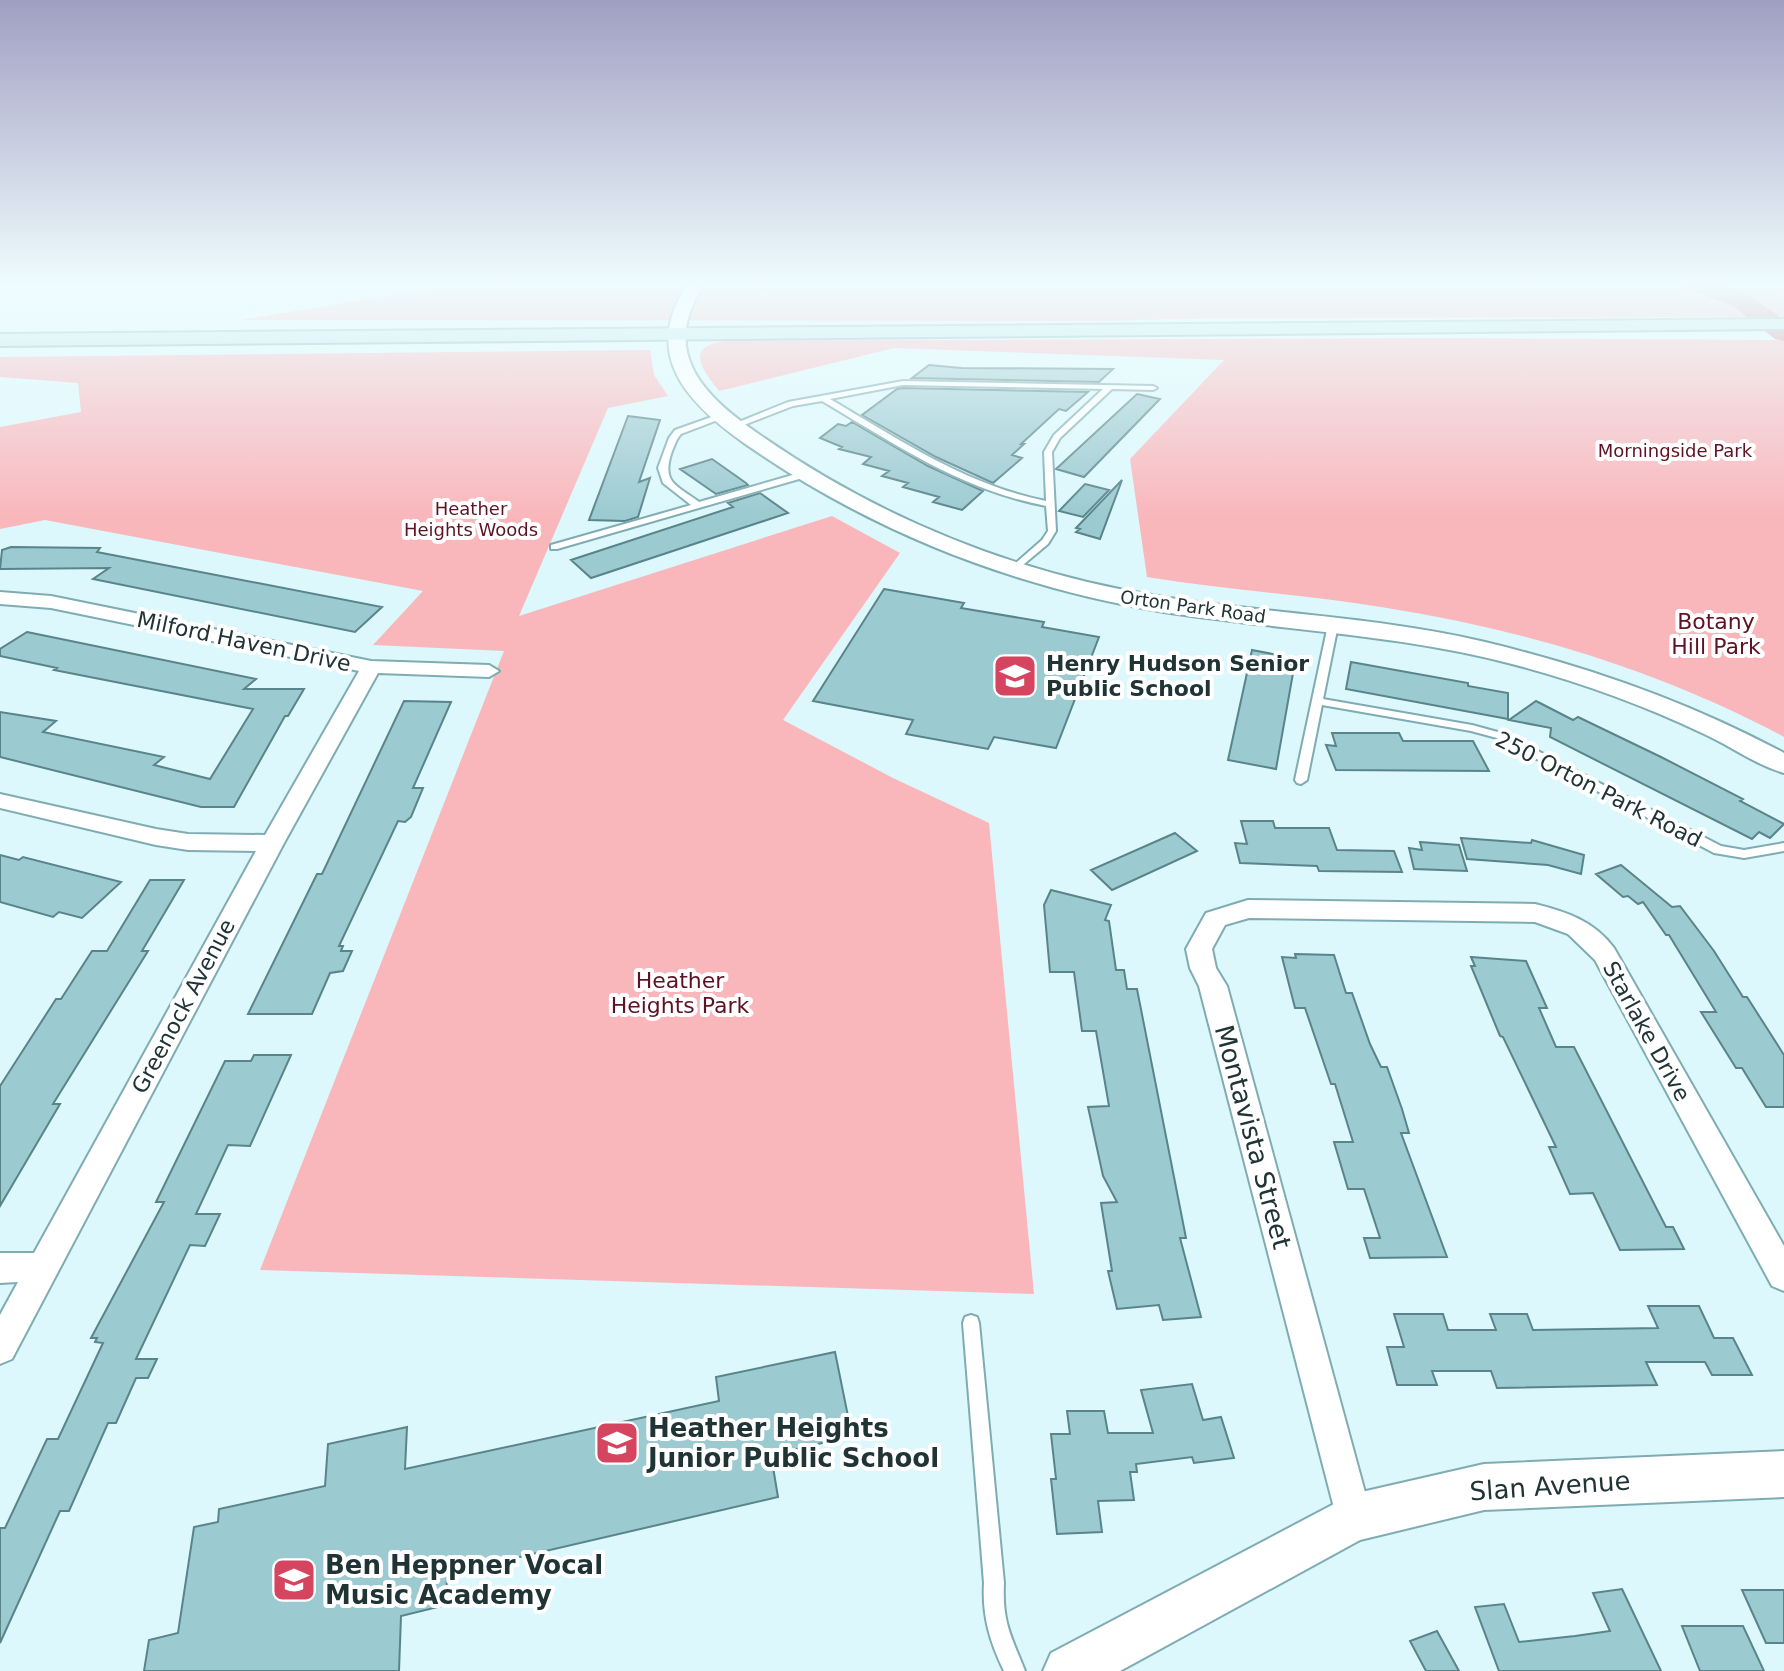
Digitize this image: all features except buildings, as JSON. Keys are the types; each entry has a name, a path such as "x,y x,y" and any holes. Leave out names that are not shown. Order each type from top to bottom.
{"street":[{"name":"Orton Park Road","path":"680,360 681,372 694,392 727,421 803,475 889,522 1012,571 1122,598 1430,637 1588,679 1689,717 1784,764"},
{"name":"Milford Haven Drive","path":"0,598 51,602 371,667 489,671"},
{"name":"Greenock Avenue","path":"0,1348 272,843 371,667"},
{"path":"0,801 172,840 272,843"},
{"name":"Montavista Street","path":"1353,1518 1213,986 1203,968 1199,949 1215,919 1248,909 1377,910"},
{"name":"Starlake Drive","path":"1377,910 1535,913 1565,920 1588,935 1612,964 1618,983 1784,1276"},
{"path":"0,1268 43,1267"},
{"name":"Slan Avenue","path":"1069,1671 1353,1518 1484,1487 1784,1474"}],"lane":[{"path":"697,505 666,481 662,468 678,432 791,404 903,383 1153,388"},
{"path":"1012,571 1049,536 1052,525 1048,504 1048,452 1057,437 1109,388"},
{"path":"823,398 945,467 1015,500 1048,504"},
{"path":"554,547 803,475"},
{"path":"1301,780 1333,625"},
{"name":"250 Orton Park Road","path":"1319,701 1501,736 1718,850 1744,854 1784,847"},
{"path":"971,1323 994,1583 992,1613 997,1634 1015,1671"}],"green space":[{"name":"Heather Heights Park","path":"0,360 652,360 654,375 668,396 608,408 519,616 832,516 900,553 783,720 893,778 989,823 1034,1294 260,1270 504,651 373,645 423,591 45,520 0,529 0,427 81,412 78,383 0,377"},
{"path":"700,360 845,360 719,391"},
{"path":"1224,360 1784,360 1784,737 1737,713 1641,673 1490,628 1357,603 1147,577 1130,459"}],"place":[{"name":"Henry Hudson Senior Public School","path":"1015,676"},
{"name":"Heather Heights Junior Public School","path":"617,1443"},
{"name":"Ben Heppner Vocal Music Academy","path":"294,1580"}],"park label":[{"name":"Morningside Park","path":"1675,451"},
{"name":"Heather Heights Woods","path":"471,519"},
{"name":"Botany Hill Park","path":"1716,634"}]}
